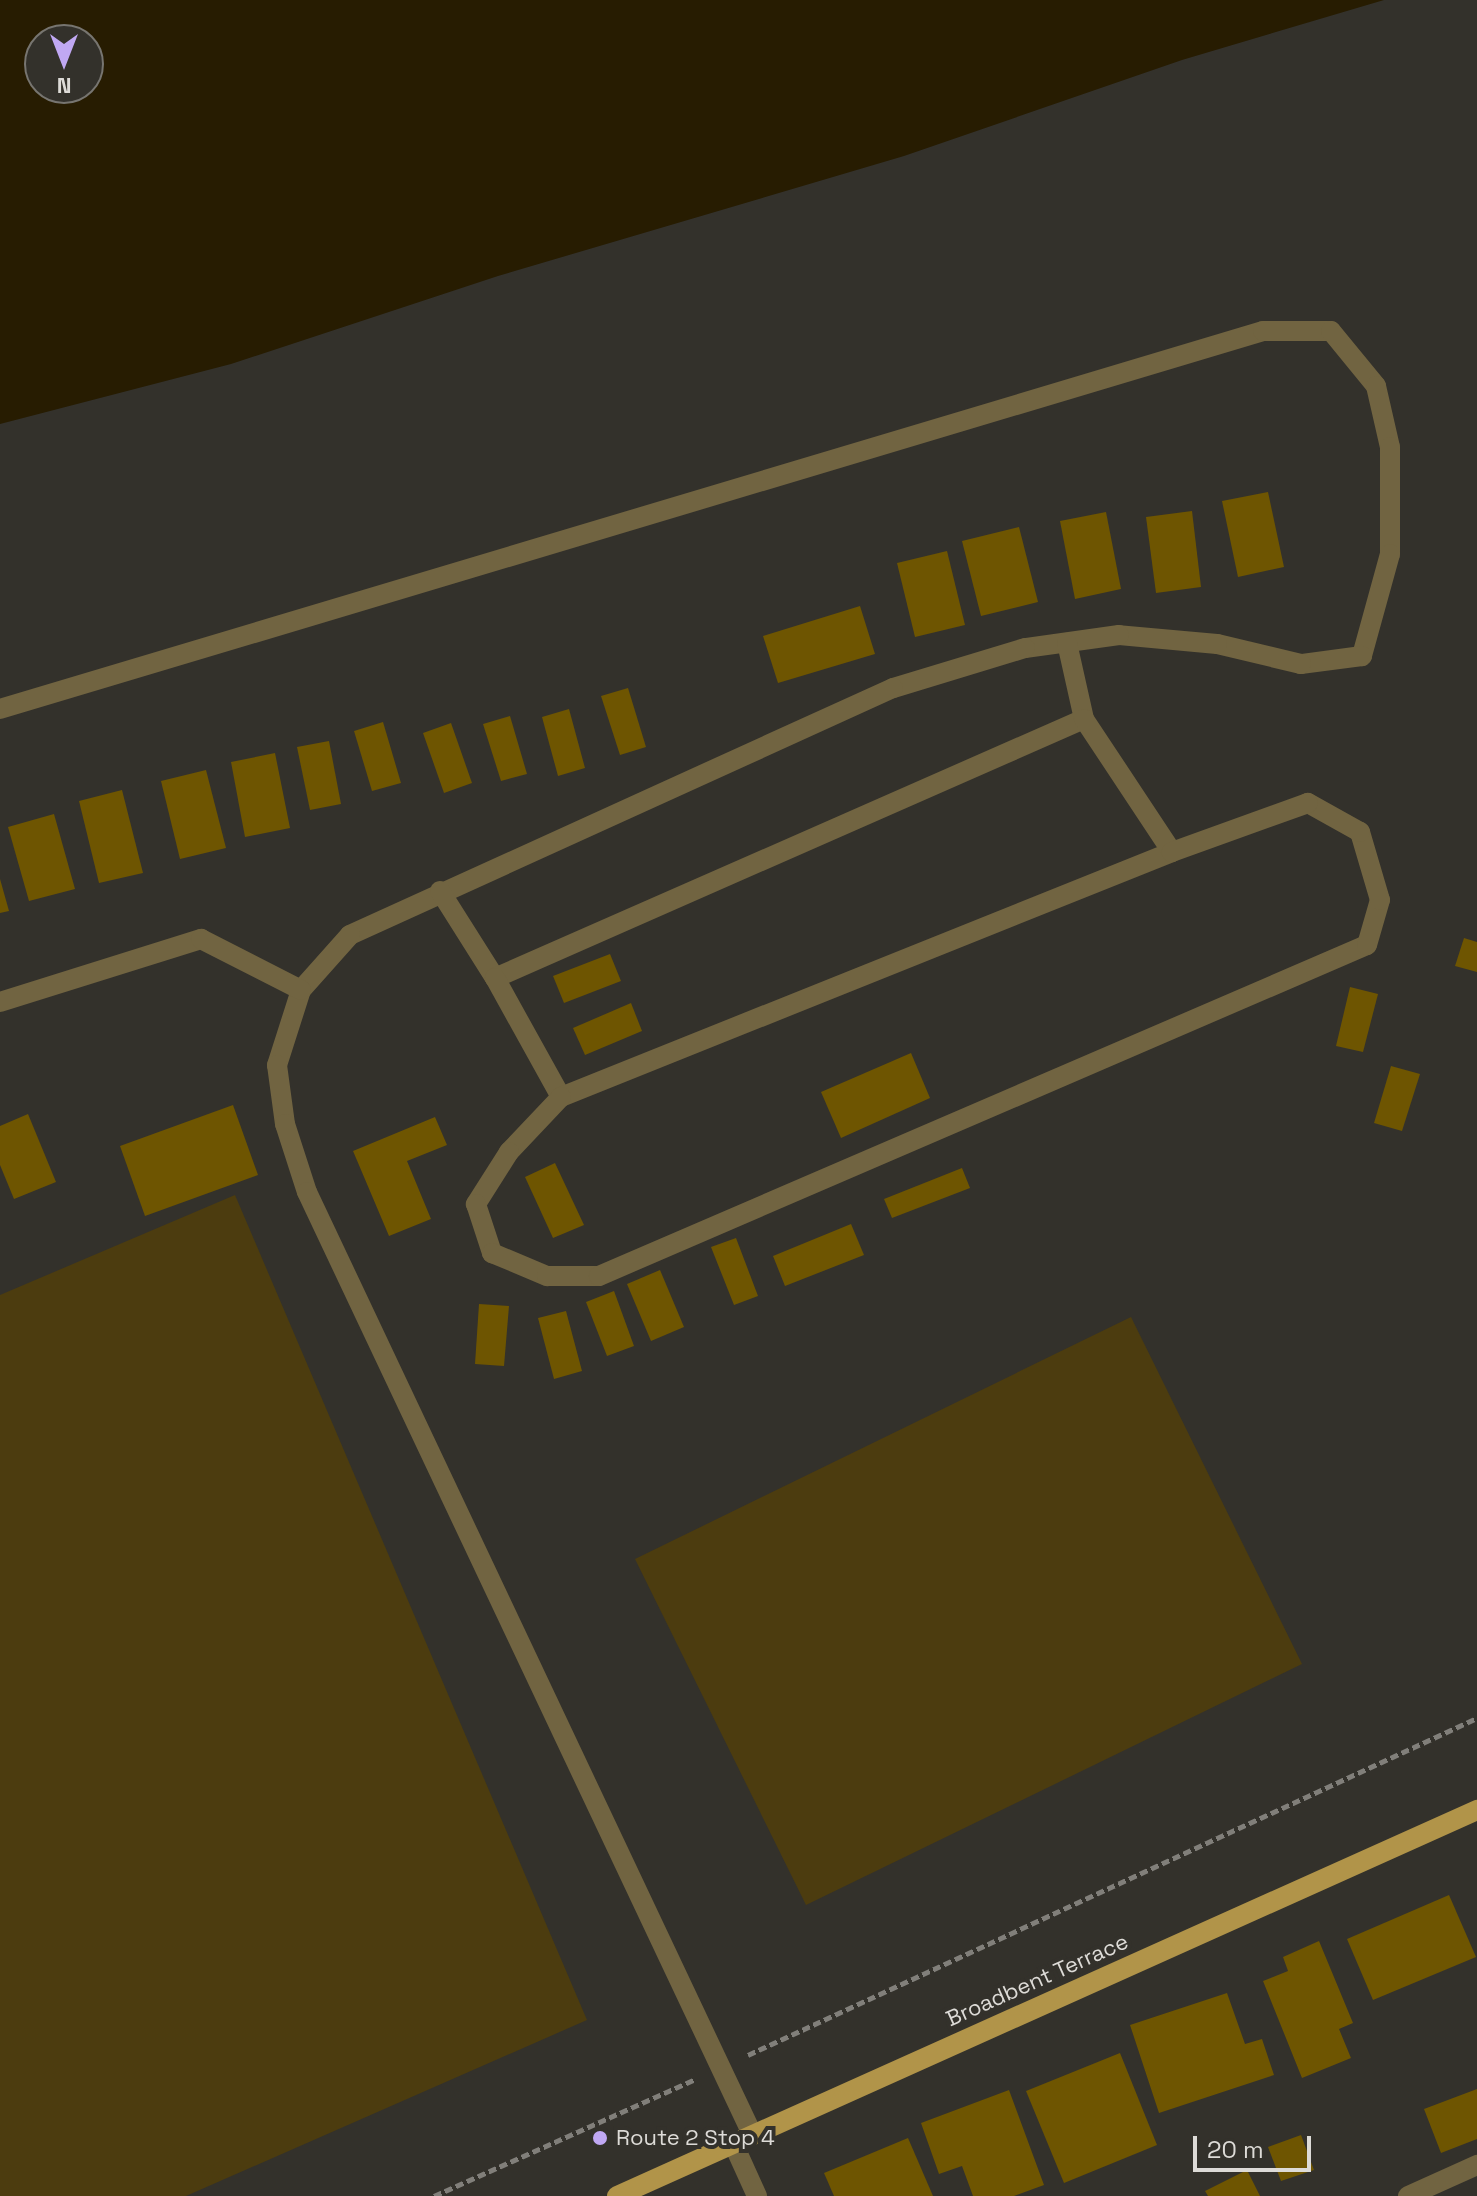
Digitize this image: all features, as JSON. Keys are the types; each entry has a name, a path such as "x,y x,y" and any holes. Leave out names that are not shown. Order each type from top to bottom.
{"main road":[{"name":"Broadbent Terrace","path":"617,2196 1477,1810"}],"street":[{"path":"0,709 1263,331 1331,331 1376,386 1390,447 1390,554 1362,656 1301,664 1217,644 1133,637 1025,648 893,688 440,891 350,935 301,990 277,1065 285,1124 307,1192 721,2068 757,2196"},
{"path":"1067,643 1084,719 1172,852"},
{"path":"495,978 1084,719"},
{"path":"1308,803 1360,832 1380,900 1367,945 599,1276 547,1276 492,1253 476,1204 509,1152 561,1097 1172,852 1308,803"},
{"path":"440,891 495,978 561,1097"},
{"path":"0,1002 201,939 301,990"},
{"path":"1408,2196 1477,2165"}],"path":[{"path":"434,2196 721,2068 1477,1718"}],"shaded area":[{"path":"0,0 1384,0 1182,60 904,156 498,276 231,364 0,424"},
{"path":"235,1195 587,2020 186,2196 0,2196 0,1295"},
{"path":"1131,1317 1302,1664 806,1905 635,1559"}],"building":[{"path":"1268,492 1284,567 1238,577 1222,501"},
{"path":"1192,511 1201,587 1156,593 1146,517"},
{"path":"1106,512 1121,589 1075,599 1060,521"},
{"path":"1019,527 1038,602 981,616 962,541"},
{"path":"947,551 965,625 915,637 897,563"},
{"path":"860,606 875,654 778,683 763,636"},
{"path":"628,688 646,747 620,755 601,696"},
{"path":"569,709 585,768 558,776 542,717"},
{"path":"510,716 527,774 501,781 483,724"},
{"path":"383,722 401,783 372,791 354,731"},
{"path":"451,723 472,783 444,793 423,733"},
{"path":"329,741 341,804 310,810 297,747"},
{"path":"275,753 290,828 245,837 231,762"},
{"path":"206,770 226,848 180,859 161,781"},
{"path":"122,790 143,873 99,883 79,801"},
{"path":"54,814 75,889 29,901 8,827"},
{"path":"0,879 9,911 0,913"},
{"path":"1464,938 1477,942 1477,972 1455,966"},
{"path":"610,954 621,981 564,1003 553,976"},
{"path":"1350,987 1378,994 1363,1052 1336,1046"},
{"path":"631,1003 642,1031 585,1055 573,1028"},
{"path":"911,1053 930,1098 841,1138 821,1092"},
{"path":"1391,1066 1420,1074 1402,1131 1374,1123"},
{"path":"233,1105 258,1175 145,1216 120,1146"},
{"path":"28,1114 56,1182 14,1199 0,1165 0,1126"},
{"path":"435,1117 447,1145 407,1161 431,1219 389,1236 353,1151"},
{"path":"555,1163 584,1225 553,1238 525,1177"},
{"path":"962,1168 970,1188 892,1218 884,1199"},
{"path":"851,1224 864,1255 785,1286 773,1256"},
{"path":"736,1238 758,1296 734,1305 711,1247"},
{"path":"660,1270 684,1327 651,1341 627,1284"},
{"path":"614,1291 634,1346 607,1356 586,1302"},
{"path":"479,1304 509,1306 504,1366 475,1364"},
{"path":"566,1311 582,1371 554,1379 538,1318"},
{"path":"1449,1895 1476,1957 1373,2000 1347,1939"},
{"path":"1319,1941 1353,2023 1339,2029 1351,2058 1302,2078 1263,1981 1288,1971 1283,1957"},
{"path":"1227,1993 1245,2044 1262,2039 1274,2075 1159,2113 1130,2025"},
{"path":"1120,2053 1157,2145 1064,2183 1026,2091"},
{"path":"1477,2089 1477,2139 1441,2153 1424,2109"},
{"path":"1009,2090 1044,2185 1014,2196 973,2196 962,2166 939,2174 921,2123"},
{"path":"1301,2135 1314,2170 1281,2181 1268,2147"},
{"path":"908,2138 933,2196 834,2196 824,2173"},
{"path":"1247,2170 1260,2196 1208,2196 1205,2191"}],"place":[{"name":"Route 2 Stop 4","path":"600,2138"}]}
